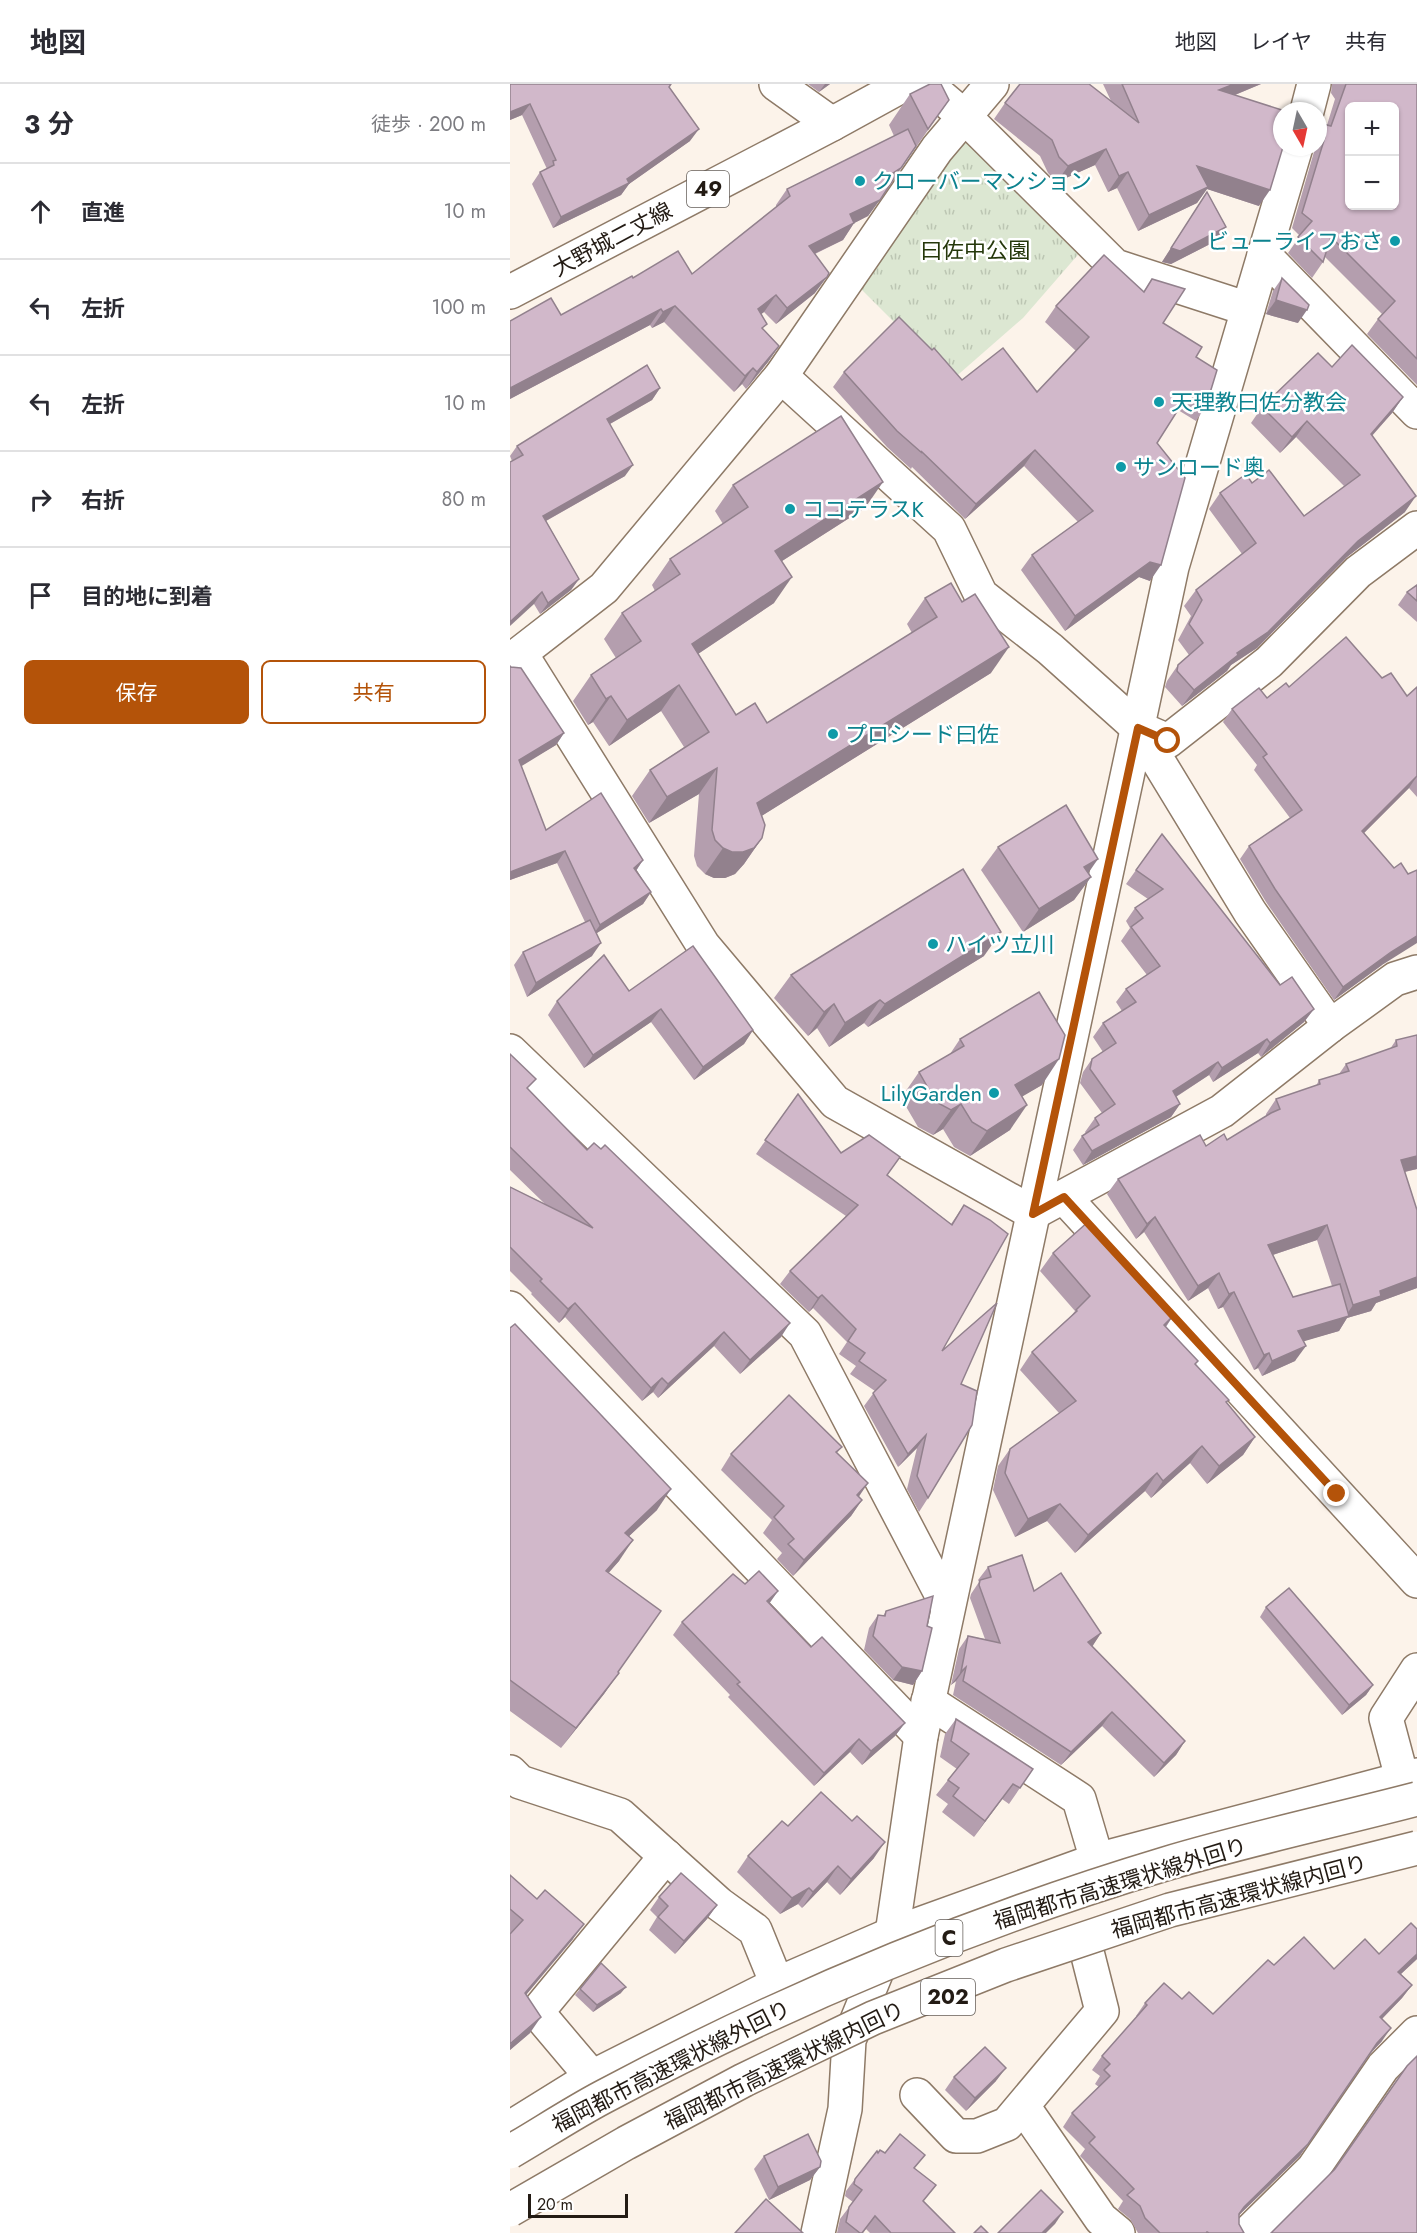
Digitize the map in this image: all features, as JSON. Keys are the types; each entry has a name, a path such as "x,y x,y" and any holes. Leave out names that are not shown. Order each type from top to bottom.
{"main road":[{"path":"776,84 832,124"},
{"name":"大野城二丈線","path":"510,292 905,84"},
{"path":"926,84 965,117 1115,266 1248,309"},
{"path":"992,84 937,149 781,376 604,588 515,658 702,945 835,1102 1033,1214"},
{"path":"1309,102 1314,84"},
{"path":"818,2233 845,2109 849,2040 892,1934 928,1701 1172,567 1293,156"},
{"path":"1264,255 1417,412"},
{"path":"781,376 949,529 981,595 1050,649 1138,728 1250,912 1330,1026"},
{"path":"1138,728 1168,741 1269,662 1358,572 1417,528"},
{"path":"1033,1214 1222,1112 1330,1026 1395,979 1417,972"},
{"path":"510,1052 805,1334 948,1607"},
{"path":"1064,1197 1417,1581"},
{"path":"510,1308 921,1736"},
{"path":"510,2128 592,2078 777,1984 892,1934 1097,1860 1412,1784 1386,1718 1417,1670"},
{"path":"928,1701 1078,1799 1097,1860"},
{"path":"510,1772 520,1782 620,1815 719,1904 754,1930 777,1984"},
{"name":"福岡都市高速環状線外回り","path":"510,2152 601,2098 711,2041 872,1968 992,1921 1412,1784"},
{"name":"202","path":"510,2220 685,2118 849,2040 1084,1940 1417,1849"},
{"name":"福岡都市高速環状線内回り","path":"510,2210 626,2143 744,2080 873,2018 1006,1965 1170,1910 1417,1849"},
{"path":"592,2078 537,2013 666,1856"},
{"path":"917,2095 956,2136 977,2136 1006,2124 1102,2011 1084,1940"},
{"path":"1248,2233 1313,2169 1383,2067 1417,2032"},
{"path":"1023,2106 1101,2219 1118,2233"}],"green space":[{"name":"曰佐中公園","path":"965,117 1083,249 1023,318 952,380 856,284"}],"building":[{"path":"510,84 671,84 669,87 699,129 627,179 629,183 561,217 540,172 554,165 553,161 556,160 530,104 510,112"},
{"path":"930,84 941,84 949,100 928,129 910,94"},
{"path":"1020,84 1089,84 1139,123 1122,84 1234,84 1219,90 1273,107 1273,156 1280,156 1270,190 1197,166 1208,187 1149,215 1128,172 1119,176 1106,149 1068,166 1059,157 1052,140 1005,103"},
{"path":"1346,84 1417,84 1417,359 1378,319 1395,301 1331,237 1323,262 1298,237 1312,221 1302,213 1319,156 1327,156 1327,125 1331,126"},
{"path":"908,129 916,146 901,168 893,173 895,177 880,200 850,214 854,223 809,246 829,273 827,277 787,308 776,295 758,309 767,324 762,328 779,346 757,372 753,368 745,376 675,306 663,312 661,309 510,388 510,321 551,298 561,315 632,276 633,278 678,251 692,274 790,196 787,189"},
{"path":"1207,192 1226,227 1180,251 1171,248"},
{"path":"1104,255 1144,292 1152,279 1185,289 1163,323 1202,347 1196,357 1217,370 1206,406 1188,394 1157,443 1185,478 1161,565 1150,562 1075,616 1032,555 1093,511 1035,450 976,504 897,431 844,372 899,317 932,350 934,348 962,380 1003,348 1037,392 1089,337 1056,306"},
{"path":"1282,278 1309,305 1307,310 1276,300"},
{"path":"1352,345 1403,397 1371,434 1416,496 1358,541 1268,632 1237,653 1238,655 1194,690 1177,671 1178,665 1203,643 1189,624 1202,600 1196,590 1256,543 1220,493 1246,474 1252,483 1269,470 1304,516 1360,475 1307,421 1292,437 1262,407 1318,353 1332,367"},
{"path":"647,365 660,388 607,419 633,465 543,516 579,579 548,603 542,592 510,622 510,462 523,455 517,446"},
{"path":"841,416 883,482 775,551 792,577 692,644 736,715 755,703 767,723 937,617 925,598 951,583 962,602 975,594 1009,647 757,803 765,825 762,838 754,848 743,852 732,852 723,848 715,840 712,830 717,768 667,797 650,770 709,732 679,685 627,720 611,696 606,699 591,675 641,641 622,613 680,574 670,559 748,507 733,485"},
{"path":"1417,585 1417,601 1407,592"},
{"path":"1346,637 1382,678 1391,673 1407,696 1417,687 1417,776 1362,831 1394,868 1401,863 1408,874 1417,870 1417,936 1343,987 1275,889 1249,846 1302,810 1263,757 1267,754 1232,709 1259,688 1267,698 1286,683 1289,687"},
{"path":"510,666 521,668 564,733 519,760 546,830 601,793 643,860 634,868 651,892 600,925 565,851 510,872"},
{"path":"1066,805 1098,859 1084,867 1091,877 1039,909 998,847"},
{"path":"1162,834 1280,985 1292,977 1314,1009 1270,1043 1267,1039 1222,1068 1218,1062 1173,1091 1180,1104 1092,1151 1082,1136 1099,1125 1095,1118 1115,1104 1090,1069 1092,1059 1116,1043 1103,1023 1136,1002 1126,989 1160,966 1131,927 1143,918 1135,908 1163,889 1136,870"},
{"path":"963,869 1001,932 885,1004 880,1000 845,1023 834,1004 824,1012 791,975"},
{"path":"590,920 601,943 536,983 523,952"},
{"path":"693,946 753,1030 703,1067 661,1009 593,1055 557,1001 604,955 629,991"},
{"path":"1039,992 1065,1035 1059,1059 1015,1085 1027,1105 987,1131 972,1122 961,1104 951,1110 936,1102 919,1072 964,1046 960,1039"},
{"path":"1417,1035 1417,1156 1401,1160 1417,1210 1417,1277 1380,1291 1381,1296 1353,1305 1327,1225 1268,1245 1293,1297 1340,1284 1349,1316 1298,1331 1306,1346 1272,1361 1269,1353 1264,1355 1234,1292 1229,1294 1219,1273 1198,1286 1155,1217 1147,1224 1118,1179 1200,1135 1206,1146 1224,1134 1227,1140 1280,1109 1276,1099 1320,1084 1319,1080 1349,1071 1346,1064 1397,1046 1396,1040"},
{"path":"510,1054 536,1079 527,1088 587,1150 594,1143 601,1149 605,1145 790,1323 750,1360 724,1332 668,1384 662,1378 651,1388 575,1303 568,1309 510,1247 510,1187 593,1228 510,1147"},
{"path":"798,1094 841,1153 869,1135 900,1157 887,1175 952,1225 964,1205 1008,1234 942,1351 997,1303 961,1384 977,1391 972,1425 928,1498 917,1476 926,1435 908,1454 873,1393 886,1380 859,1361 865,1353 848,1341 856,1329 822,1295 818,1298 790,1271 858,1205 765,1140"},
{"path":"1089,1221 1173,1316 1164,1325 1198,1361 1195,1364 1229,1400 1226,1402 1255,1437 1219,1466 1202,1446 1163,1481 1157,1473 1088,1535 1060,1504 1028,1519 1005,1473 1010,1449 1076,1401 1032,1352 1090,1296 1053,1253"},
{"path":"515,1324 671,1489 625,1533 633,1540 606,1571 661,1611 619,1673 576,1728 510,1680 510,1328"},
{"path":"789,1395 842,1447 836,1452 868,1483 857,1495 862,1500 804,1560 788,1544 794,1539 774,1517 784,1506 731,1454"},
{"path":"1022,1555 1034,1591 1061,1573 1101,1633 1088,1642 1185,1741 1164,1763 1112,1712 1071,1752 963,1681 966,1667 961,1672 968,1636 1000,1643 979,1585 980,1580 991,1577 988,1567"},
{"path":"759,1571 778,1591 767,1601 811,1647 822,1637 905,1723 871,1751 859,1739 824,1773 737,1684 740,1682 682,1622 733,1574 745,1584"},
{"path":"1289,1588 1373,1685 1349,1705 1266,1607"},
{"path":"933,1596 927,1626 932,1628 922,1671 902,1667 873,1636 878,1615 885,1616 886,1611"},
{"path":"956,1719 1033,1769 1020,1788 1013,1784 985,1821 953,1796 959,1788 948,1780 969,1754 951,1741"},
{"path":"821,1792 852,1821 857,1816 885,1842 851,1879 838,1866 813,1892 809,1888 792,1898 748,1856 782,1821 788,1826"},
{"path":"681,1873 717,1905 684,1941 658,1917 668,1906 659,1897"},
{"path":"510,1875 537,1899 545,1890 584,1924 525,1993 541,2017 510,2044 510,1934 523,1920 510,1909"},
{"path":"1411,1923 1417,1929 1417,1954 1398,1972 1412,1985 1380,2017 1391,2028 1377,2043 1308,2144 1244,2207 1239,2214 1239,2224 1244,2233 1160,2233 1145,2218 1140,2206 1127,2195 1134,2189 1089,2143 1095,2137 1072,2113 1110,2076 1104,2070 1110,2064 1102,2056 1164,1983 1182,1999 1189,1992 1213,2014 1268,1960 1274,1965 1304,1937 1334,1969 1365,1939 1379,1954"},
{"path":"601,1963 626,1987 597,2005 580,1989"},
{"path":"985,2047 1006,2068 975,2098 954,2077"},
{"path":"1417,2056 1417,2233 1271,2233 1335,2169 1407,2066"},
{"path":"808,2134 821,2161 820,2167 778,2187 764,2156"},
{"path":"900,2134 925,2155 914,2168 936,2185 923,2201 955,2233 891,2233 875,2216 860,2233 846,2222 849,2207 862,2190 854,2184 855,2179 877,2151 885,2153"},
{"path":"1041,2190 1063,2212 1042,2233 998,2233"},
{"path":"766,2199 803,2233 735,2233"},
{"path":"981,2226 988,2233 974,2233"}],"place":[{"name":"クローバーマンション","path":"860,181"},
{"name":"ビューライフおさ","path":"1395,241"},
{"name":"天理教曰佐分教会","path":"1159,402"},
{"name":"サンロード奥","path":"1121,467"},
{"name":"ココテラスK","path":"790,509"},
{"name":"プロシード曰佐","path":"833,734"},
{"name":"ハイツ立川","path":"933,944"},
{"name":"LilyGarden","path":"994,1093"}],"route":[{"path":"1168,741 1138,728 1033,1214 1064,1197 1337,1494"}]}
